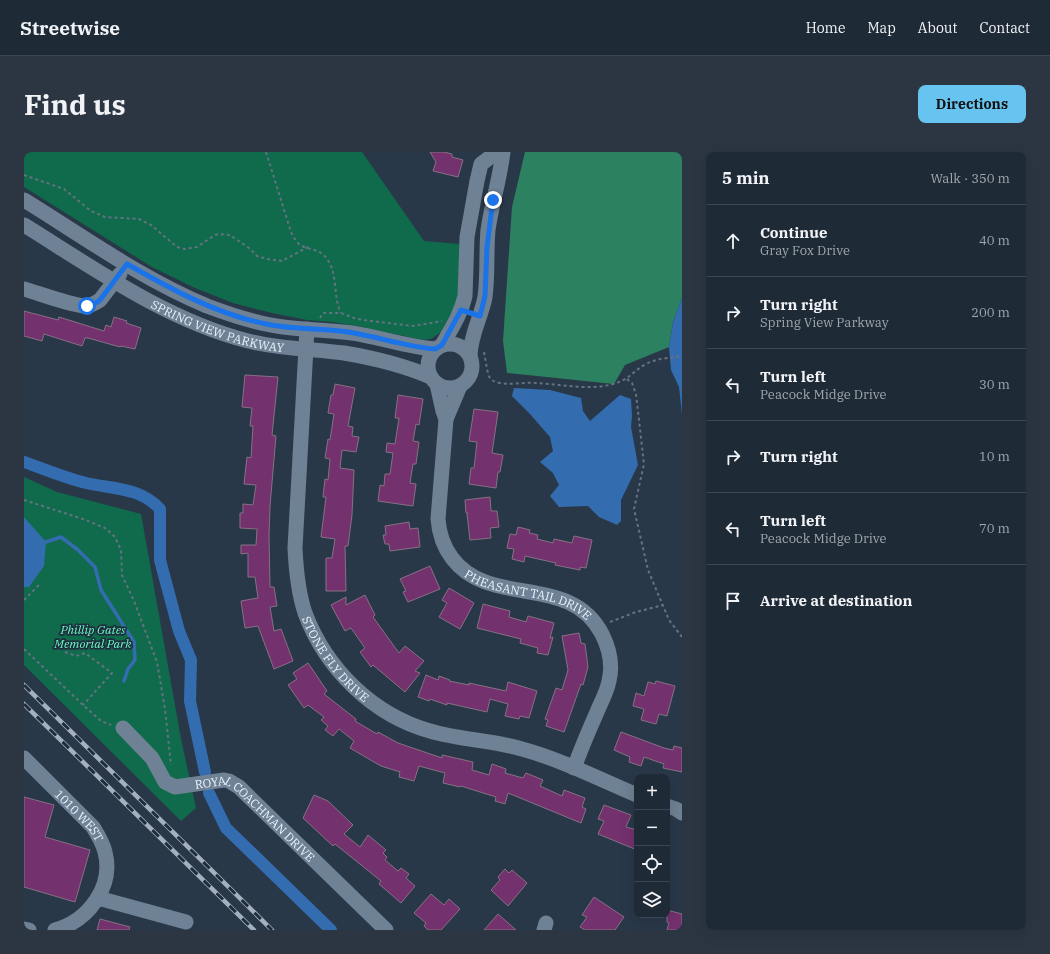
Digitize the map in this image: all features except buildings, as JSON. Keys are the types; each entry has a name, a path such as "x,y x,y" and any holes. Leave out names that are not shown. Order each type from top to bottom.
{"street":[{"path":"477,352 472,361 472,373 465,383 460,386 448,388 434,381 428,370 430,355 439,347 461,310 465,296 467,237 477,182 482,164 497,152"},
{"path":"477,352 472,340 480,316 486,287 487,247 490,220 501,170 503,152"},
{"name":"SPRING VIEW PARKWAY","path":"24,200 127,264 185,296 230,314 265,324 353,333 408,346 439,347"},
{"name":"SPRING VIEW PARKWAY","path":"24,225 162,308 212,330 236,338 263,344 306,350 344,353 368,358 410,368 434,381"},
{"path":"24,289 77,305 87,306 100,300 127,264"},
{"path":"461,310 480,316"},
{"name":"STONE FLY DRIVE","path":"307,329 295,564 299,592 305,613 316,637 330,660 338,671 361,694 379,707 402,720 430,731 523,749 574,768 634,794"},
{"path":"439,347 455,344 477,352"},
{"name":"PHEASANT TAIL DRIVE","path":"434,381 446,419"},
{"name":"PHEASANT TAIL DRIVE","path":"460,386 446,419 438,518 441,536 448,553 462,569 485,583 550,596 569,602 587,613 594,620 605,639 610,659 609,680 574,768"},
{"name":"ROYAL COACHMAN DRIVE","path":"123,728 152,758 162,779 168,785 175,787 224,780 229,781 239,787 386,930"},
{"name":"1010 WEST","path":"24,758 98,834 106,856 106,869 100,893"},
{"path":"55,930 76,921 88,910 100,893 186,922"},
{"path":"24,929 29,930"}],"path":[{"path":"266,152 291,232 298,243 322,252 328,260 333,275 341,313"},
{"path":"24,175 64,189 91,211 105,217 140,219 151,225 177,247 184,249 197,248 215,235 230,235 249,248 257,256 267,259 282,261 308,248"},
{"path":"320,320 323,313 341,313 358,319 413,326 444,321"},
{"path":"477,352 489,378 495,382 596,387 614,384 627,379 652,361 682,356"},
{"path":"627,379 632,383 636,394 644,464 634,509 648,570 670,620 682,637"},
{"path":"24,500 83,519 105,528 115,537 121,550 122,575 134,601 157,662 165,709 171,768"},
{"path":"24,600 40,584"},
{"path":"610,622 636,612 663,605"},
{"path":"24,649 82,705 101,721 123,728"},
{"path":"65,652 76,656 85,654 112,673 82,705"}],"green space":[{"path":"24,152 362,152 424,241 460,244 458,297 455,306 441,332 431,339 423,340 357,326 307,320 233,303 195,288 152,267 24,187"},
{"path":"525,152 682,152 682,298 673,322 669,347 625,365 614,384 507,373 503,341 512,207"},
{"name":"Phillip Gates Memorial Park","path":"24,477 57,492 141,514 181,739 196,808 181,821 24,665"}],"water":[{"path":"682,298 682,414 679,387 671,370 669,347 673,322"},
{"path":"514,388 550,390 581,398 583,411 590,421 620,395 631,399 631,427 638,465 621,500 621,521 617,525 599,517 588,506 559,507 550,496 559,485 553,473 540,462 553,451 550,437 512,396"},
{"path":"24,517 46,542 44,566 29,587 24,587"}],"waterway":[{"path":"24,462 78,481 125,490 144,496 160,509 160,560 179,631 191,660 190,701 205,772"},
{"path":"46,542 61,537 78,550 95,567 101,590 134,642 135,660 128,669 124,681"},
{"path":"209,793 226,828 331,930"}],"railway":[{"path":"24,685 272,930"},
{"path":"24,704 254,930"}],"route":[{"path":"87,306 96,303 104,296 127,264 185,296 208,306 249,320 282,327 353,333 408,346 435,349 442,345 461,310 480,316 485,296 488,231 493,200"}]}
